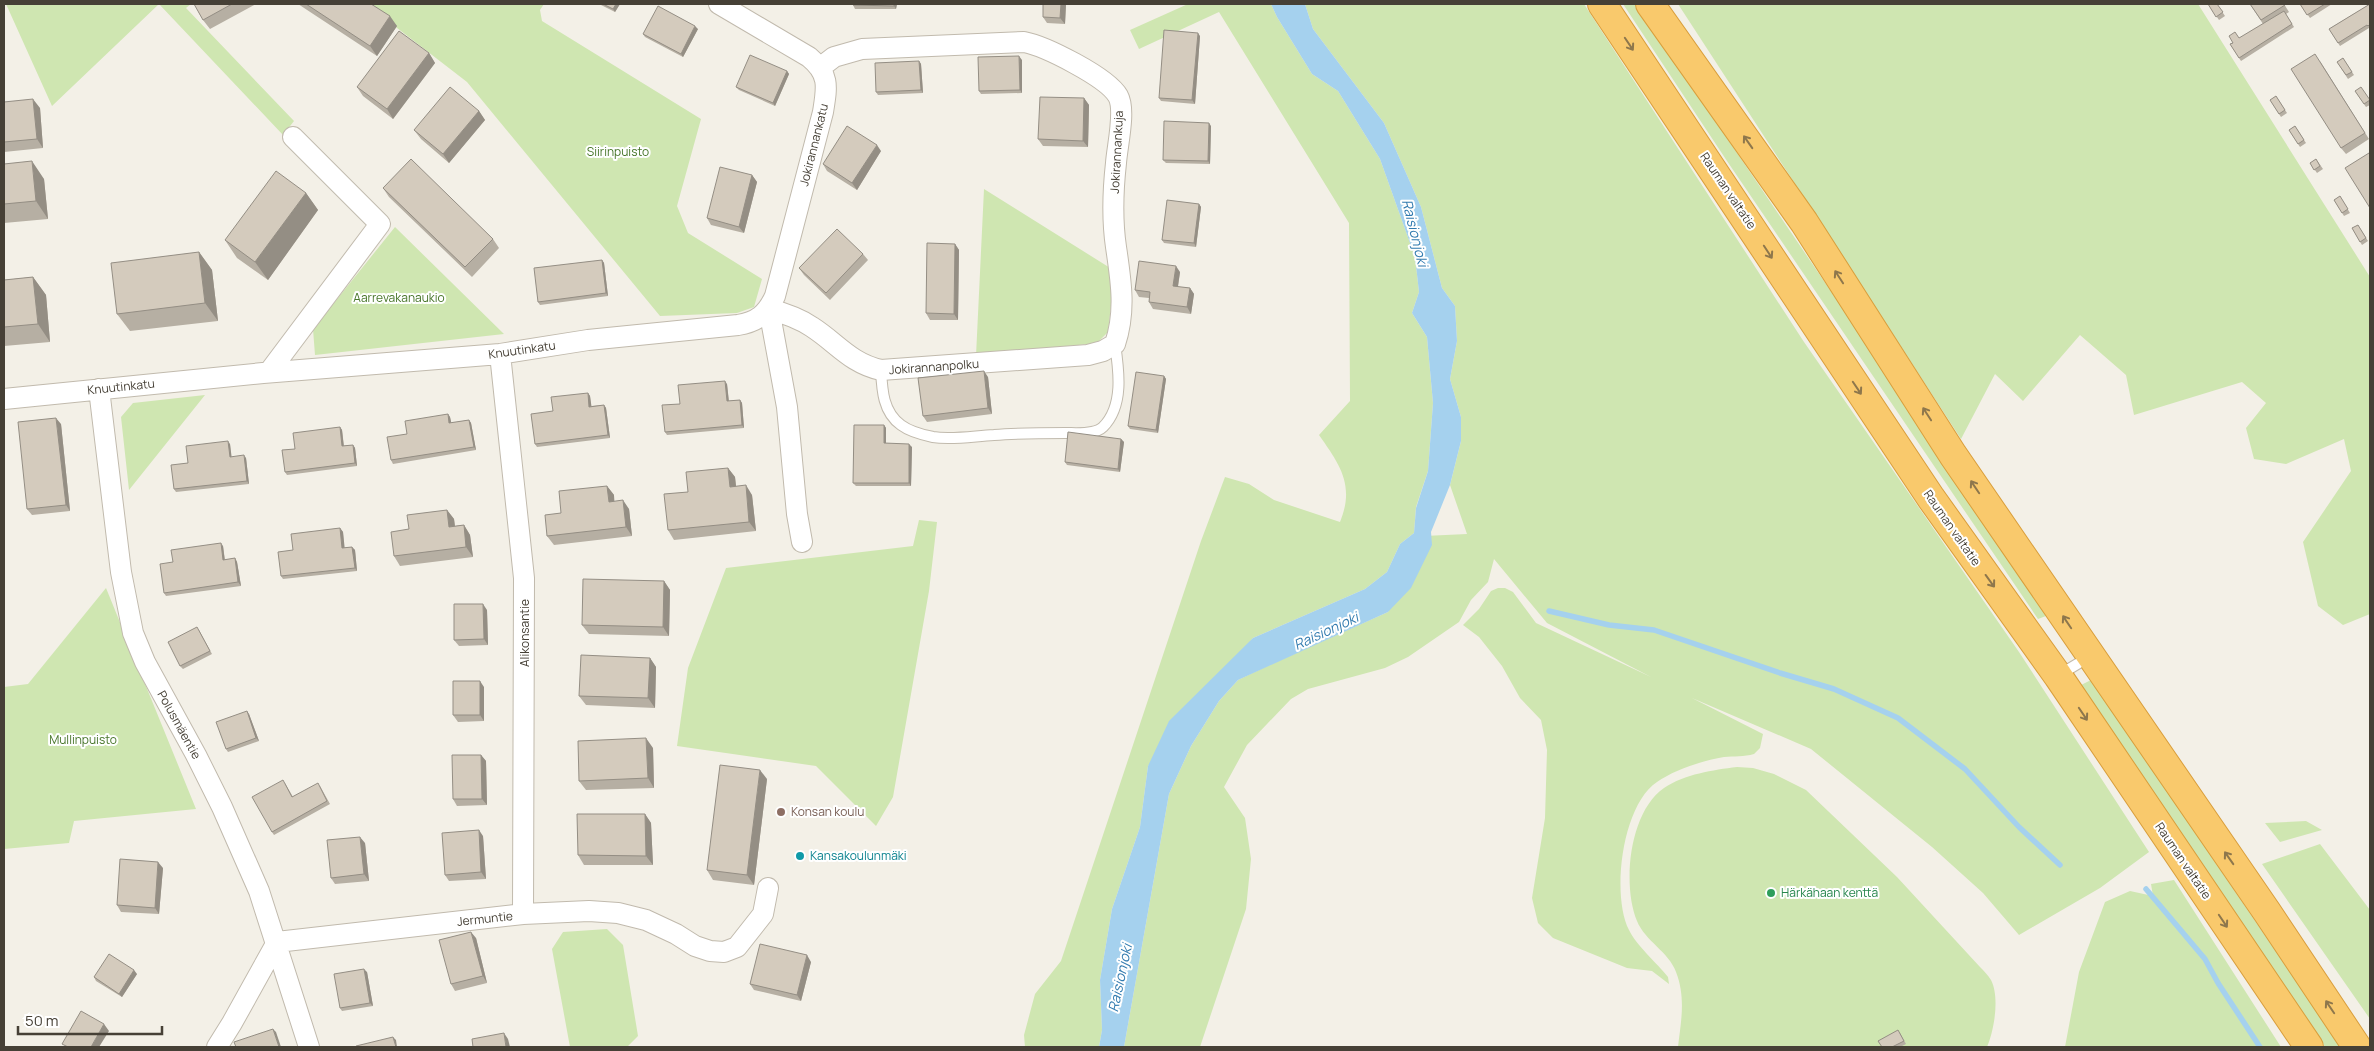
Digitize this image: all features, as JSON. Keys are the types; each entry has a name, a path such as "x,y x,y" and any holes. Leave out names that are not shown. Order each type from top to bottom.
{"highway":[{"name":"Rauman valtatie","path":"1602,4 1931,498 2058,676 2309,1047"},
{"path":"1650,4 1804,222 1953,454 2090,657 2262,904 2357,1047"}],"street":[{"path":"719,4 809,57 822,67"},
{"name":"Jokirannankuja","path":"822,67 834,57 862,49 1024,42 1040,45 1108,85 1118,96 1121,111 1114,180 1116,246 1123,291 1119,332 1115,344"},
{"name":"Jokirannankatu","path":"769,309 777,286 822,112 826,81 822,67"},
{"path":"269,372 380,224 293,137"},
{"path":"769,309 787,407 797,514 802,542"},
{"name":"Knuutinkatu","path":"4,399 269,372 500,354 588,340 738,325 756,320 769,309"},
{"name":"Jokirannanpolku","path":"769,309 799,319 814,327 864,366 881,370 1088,355 1103,351 1115,344"},
{"name":"Alikonsantie","path":"500,354 524,578 523,914"},
{"name":"Polusmäentie","path":"99,389 121,572 133,633 145,662 222,807 259,891 310,1047"},
{"name":"Jermuntie","path":"277,942 523,914 589,911 618,913 646,920 710,951 724,952 737,948 763,914 768,888"},
{"path":"217,1047 254,986 277,942"}],"lane":[{"path":"881,370 882,395 888,411 901,425 915,432 934,437 959,438 1026,432 1087,433 1101,430 1110,419 1119,386 1115,344"},
{"path":"2058,676 2090,657"}],"green space":[{"path":"6,4 159,4 52,106"},
{"path":"159,4 191,4 186,8 294,121 283,135"},
{"name":"Siirinpuisto","path":"366,4 544,4 540,10 542,21 701,119 677,206 688,233 762,279 754,307 737,313 660,316 467,82"},
{"path":"1188,4 1271,4 1312,74 1338,91 1380,159 1415,257 1419,292 1412,313 1427,337 1433,403 1428,471 1416,507 1414,533 1400,544 1387,572 1365,589 1253,638 1148,766 1140,827 1112,909 1100,980 1102,1030 1099,1047 1025,1047 1024,1035 1035,994 1061,961 1201,541 1225,477 1249,484 1274,500 1340,522 1346,497 1343,476 1339,466 1319,435 1350,401 1349,223 1219,12 1139,49 1130,30"},
{"path":"1305,4 1584,4 1804,342 2019,652 2149,852 2100,888 2019,935 1983,893 1932,847 1811,749 1692,698 1763,734 1760,748 1754,754 1707,760 1689,766 1657,782 1645,794 1635,810 1623,852 1621,895 1624,915 1632,936 1668,977 1669,984 1652,971 1627,968 1553,938 1538,923 1532,898 1545,818 1547,750 1541,720 1520,698 1502,666 1479,637 1463,625 1479,609 1491,591 1505,588 1513,592 1536,623 1651,677 1547,623 1494,559 1488,582 1471,600 1459,622 1408,657 1385,668 1308,689 1291,699 1247,745 1224,787 1245,818 1251,859 1246,909 1200,1047 1124,1047 1169,794 1191,746 1219,701 1238,680 1388,612 1424,536 1467,534 1450,485 1461,441 1461,417 1450,379 1457,341 1455,306 1442,288 1421,207 1384,123 1313,29"},
{"path":"1623,4 1636,4 1845,312 2046,616 2038,619 1727,161"},
{"path":"1678,4 2198,4 2370,277 2370,614 2343,625 2318,606 2303,542 2351,471 2344,439 2286,464 2254,459 2246,428 2266,403 2242,382 2134,415 2126,375 2080,335 2023,401 1995,374 1961,439"},
{"path":"984,189 1115,271 1108,332 1097,343 976,356"},
{"name":"Aarrevakanaukio","path":"395,227 504,334 315,355 313,329"},
{"path":"205,395 129,490 121,417 133,403"},
{"path":"919,520 937,522 929,591 893,797 876,826 816,766 677,746 688,668 726,568 913,546"},
{"name":"Mullinpuisto","path":"106,588 196,809 74,821 69,843 4,849 4,687 28,684"},
{"path":"2091,680 2341,1047 2325,1047 2081,685"},
{"name":"Härkähaan kenttä","path":"1737,767 1753,768 1774,774 1806,790 1897,877 1986,973 1994,987 1996,1004 1994,1023 1987,1047 1678,1047 1682,1000 1676,972 1663,952 1645,935 1637,921 1632,906 1630,869 1636,831 1652,799 1664,788 1690,776"},
{"path":"2306,821 2322,830 2280,842 2265,823"},
{"path":"2320,844 2370,910 2370,1019 2262,864"},
{"path":"2174,880 2281,1047 2065,1047 2079,972 2105,902 2130,891 2153,896 2151,884"},
{"path":"607,929 623,945 638,1036 627,1047 570,1047 552,949 563,932"}],"water":[{"name":"Raisionjoki","path":"1271,4 1305,4 1313,29 1384,123 1421,207 1442,288 1455,306 1457,341 1450,379 1461,417 1461,441 1450,485 1431,532 1432,545 1411,588 1388,612 1238,680 1219,701 1191,746 1169,794 1124,1047 1099,1047 1102,1030 1100,980 1112,909 1140,827 1148,766 1169,721 1253,638 1365,589 1387,572 1400,544 1414,533 1416,508 1428,471 1433,403 1427,337 1412,313 1419,292 1415,257 1380,159 1338,91 1312,74"}],"building":[{"path":"194,4 232,4 203,20"},
{"path":"306,4 371,4 390,16 370,46"},
{"path":"603,4 616,4 613,9"},
{"path":"894,4 894,6 853,5"},
{"path":"1043,4 1061,4 1060,18 1043,17"},
{"path":"2208,4 2217,4 2223,12 2216,17"},
{"path":"2250,4 2284,4 2285,5 2261,20"},
{"path":"2300,4 2325,4 2307,15"},
{"path":"2370,4 2370,24 2338,43 2329,29"},
{"path":"658,6 695,26 681,54 643,34"},
{"path":"2284,11 2292,24 2239,58 2230,44 2233,43 2229,36 2235,32 2239,38"},
{"path":"1164,30 1198,33 1192,100 1159,98"},
{"path":"399,31 429,53 387,109 357,87"},
{"path":"2315,54 2365,133 2341,148 2291,69"},
{"path":"750,55 787,71 773,103 736,87"},
{"path":"1019,56 1020,90 979,91 978,57"},
{"path":"2343,58 2352,72 2346,75 2337,62"},
{"path":"919,61 921,90 876,92 875,63"},
{"path":"450,87 479,111 443,154 414,130"},
{"path":"2361,87 2370,100 2364,104 2355,91"},
{"path":"2276,96 2285,110 2279,114 2270,100"},
{"path":"1040,97 1084,98 1083,141 1038,139"},
{"path":"33,99 37,139 4,142 4,102"},
{"path":"1164,121 1209,123 1208,161 1163,160"},
{"path":"847,126 877,145 852,183 823,164"},
{"path":"2295,126 2304,140 2298,144 2289,130"},
{"path":"2369,153 2370,155 2370,208 2345,168"},
{"path":"411,159 493,239 465,267 383,188"},
{"path":"2316,159 2320,166 2314,170 2310,163"},
{"path":"32,161 36,201 4,204 4,164"},
{"path":"720,167 752,175 739,227 707,218"},
{"path":"276,171 306,193 255,262 225,240"},
{"path":"2340,196 2348,209 2342,213 2334,200"},
{"path":"1167,200 1199,204 1194,243 1162,240"},
{"path":"2358,225 2366,238 2360,242 2352,228"},
{"path":"837,229 863,254 826,293 799,268"},
{"path":"927,243 955,244 954,314 926,313"},
{"path":"199,252 205,303 117,314 111,263"},
{"path":"602,260 606,293 538,302 534,268"},
{"path":"1139,261 1176,266 1173,286 1190,288 1187,307 1149,302 1150,292 1135,290"},
{"path":"33,277 38,324 4,327 4,280"},
{"path":"984,371 988,408 923,416 918,378"},
{"path":"1136,372 1164,376 1156,430 1128,426"},
{"path":"725,381 727,401 740,400 742,425 665,432 662,405 680,404 678,385"},
{"path":"588,393 589,407 604,405 608,435 535,444 531,414 553,411 551,397"},
{"path":"448,414 449,423 469,420 474,447 391,460 387,437 407,434 405,421"},
{"path":"56,418 66,505 27,509 18,422"},
{"path":"854,425 884,425 884,443 909,444 909,483 853,483"},
{"path":"340,427 342,446 353,445 355,463 285,472 282,450 295,449 293,433"},
{"path":"1068,432 1121,439 1118,469 1065,462"},
{"path":"228,441 230,457 244,455 247,481 174,489 171,465 188,463 186,446"},
{"path":"728,468 730,487 746,485 749,522 668,530 664,494 688,492 686,472"},
{"path":"607,486 609,502 623,500 626,527 547,536 545,515 561,513 559,491"},
{"path":"447,510 449,527 464,525 466,547 394,556 391,532 409,529 407,515"},
{"path":"340,528 342,548 352,547 355,568 281,576 278,552 293,550 291,534"},
{"path":"221,543 223,560 235,558 238,582 164,593 160,564 173,562 171,550"},
{"path":"583,579 664,581 663,627 582,625"},
{"path":"454,604 483,604 484,639 454,640"},
{"path":"197,627 210,651 180,666 168,642"},
{"path":"581,655 650,658 648,698 579,696"},
{"path":"453,681 480,681 480,715 453,715"},
{"path":"247,711 256,738 226,749 216,722"},
{"path":"646,738 648,778 579,781 578,741"},
{"path":"452,755 481,755 482,799 453,799"},
{"path":"720,765 760,770 747,875 707,870"},
{"path":"283,780 292,797 318,783 327,801 272,832 252,797"},
{"path":"577,814 645,814 646,856 578,855"},
{"path":"479,830 481,872 445,875 442,833"},
{"path":"360,837 364,874 331,878 327,840"},
{"path":"120,859 158,862 155,908 117,905"},
{"path":"471,932 483,976 451,984 439,940"},
{"path":"760,944 807,955 797,995 750,984"},
{"path":"109,954 134,970 119,994 94,977"},
{"path":"364,969 370,1003 340,1008 334,974"},
{"path":"81,1011 104,1024 91,1047 68,1047 62,1044"},
{"path":"273,1029 279,1047 236,1047 234,1042"},
{"path":"1898,1030 1904,1041 1892,1047 1882,1047 1878,1041"},
{"path":"504,1033 506,1047 473,1047 472,1039"},
{"path":"393,1037 396,1047 356,1047 356,1046"}],"waterway":[{"path":"1549,611 1609,625 1654,630 1780,673 1834,689 1898,718 1965,769 2019,827 2060,865"},
{"path":"2146,889 2205,959 2218,983 2260,1047"}],"place":[{"name":"Konsan koulu","path":"781,812"},
{"name":"Kansakoulunmäki","path":"800,856"},
{"name":"Härkähaan kenttä","path":"1771,893"}]}
